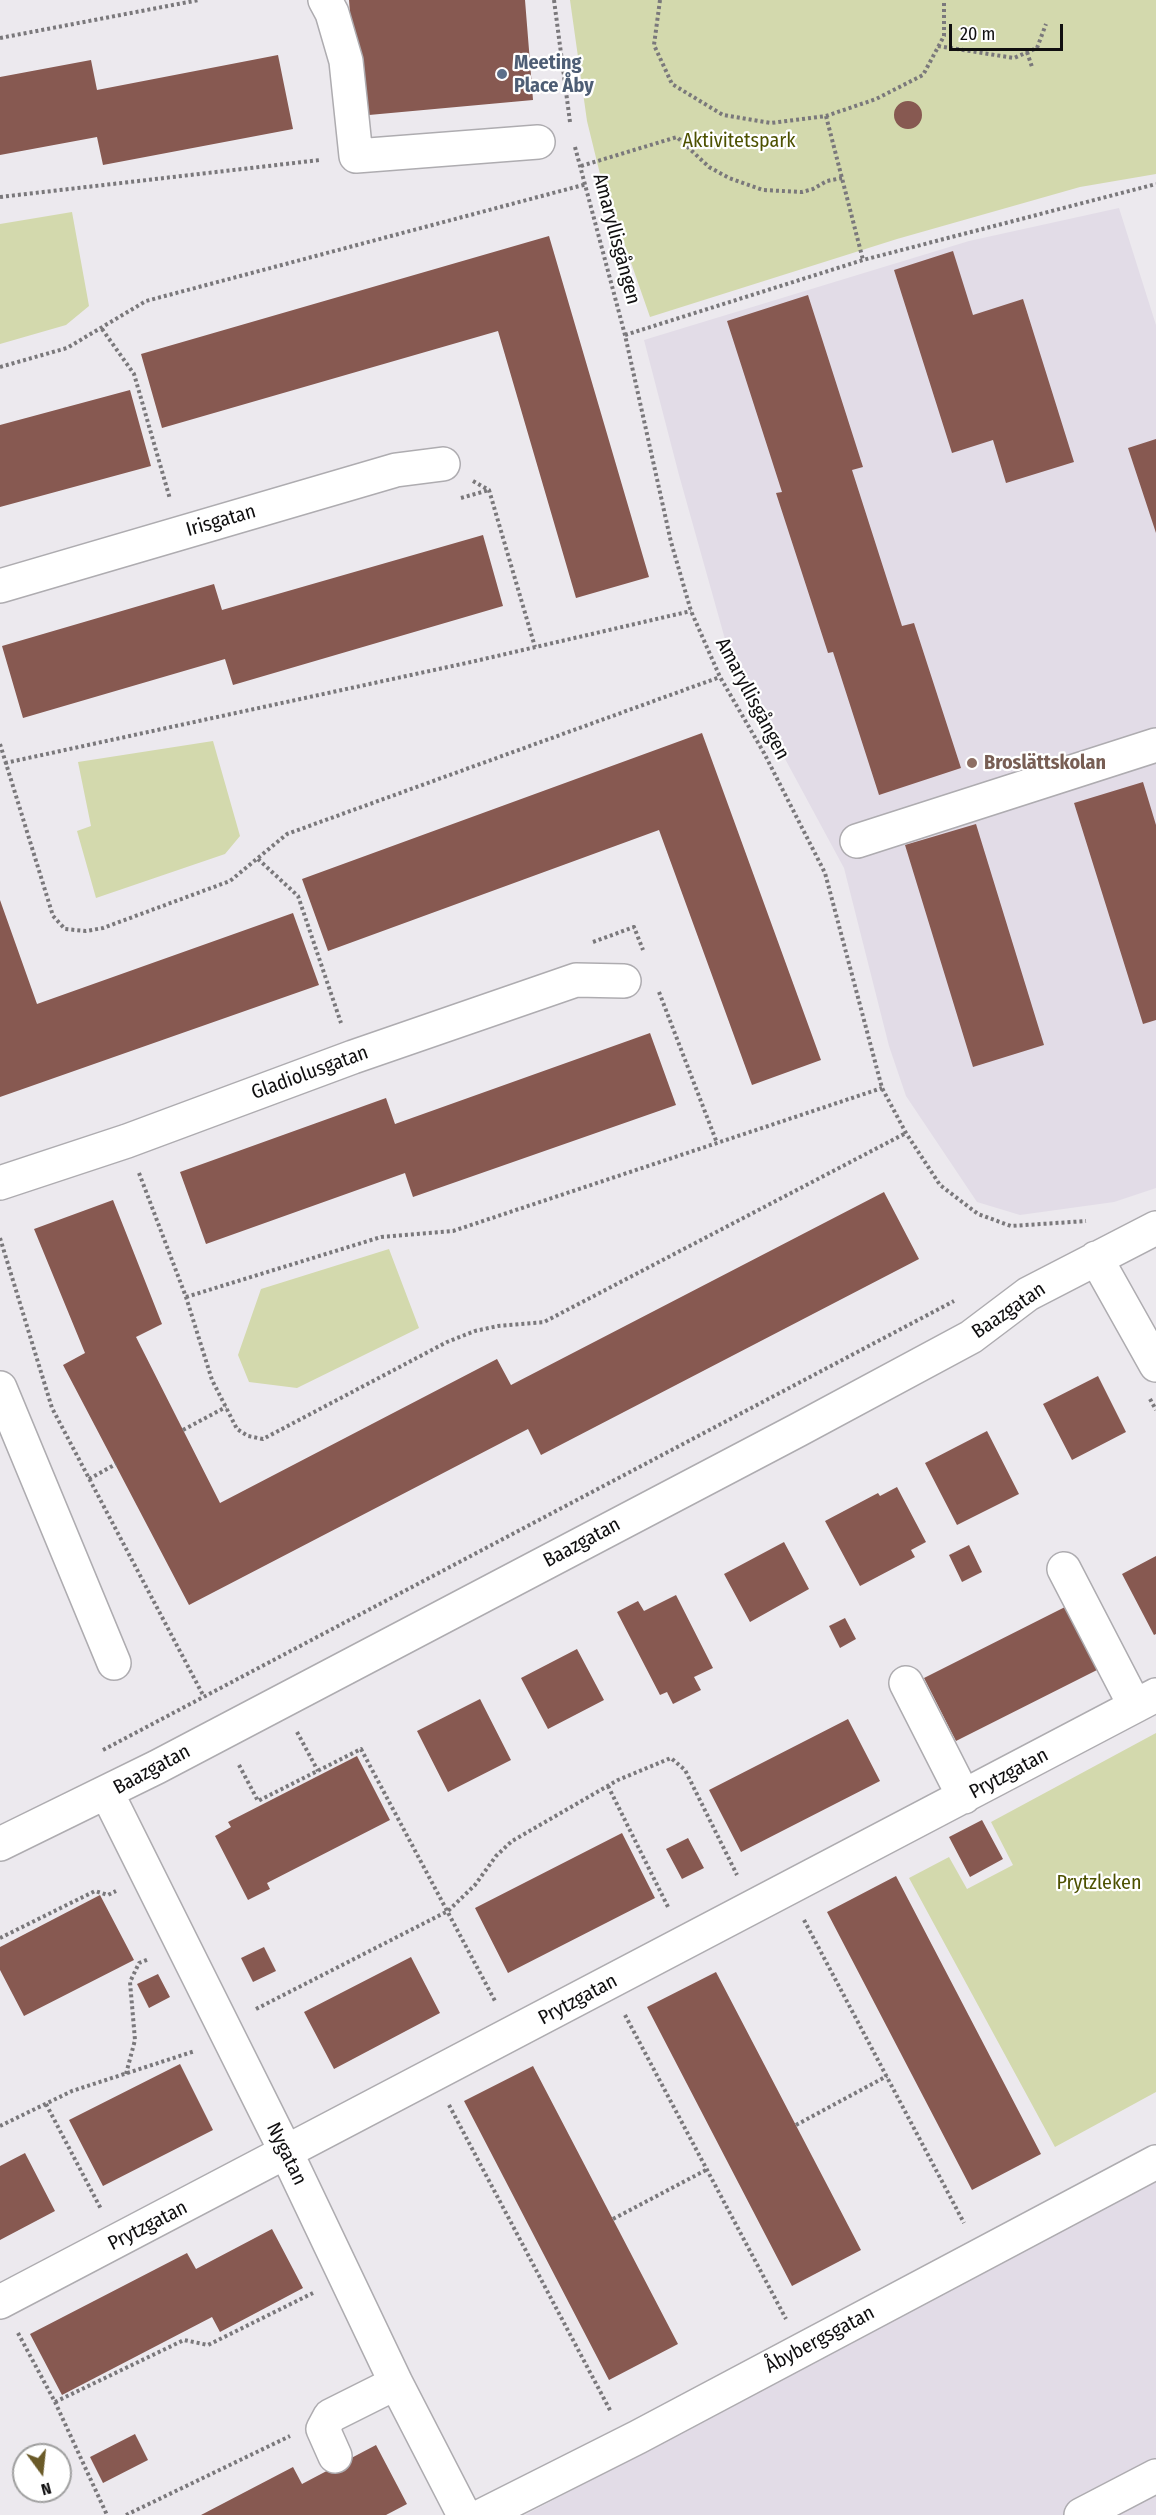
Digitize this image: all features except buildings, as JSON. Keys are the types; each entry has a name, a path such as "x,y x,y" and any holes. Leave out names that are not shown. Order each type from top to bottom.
{"street":[{"path":"325,0 332,13 346,61 356,156 538,142"},
{"name":"Irisgatan","path":"0,586 396,470 443,464"},
{"path":"857,841 1156,745"},
{"name":"Gladiolusgatan","path":"0,1183 127,1141 353,1057 576,980 624,981"},
{"name":"Baazgatan","path":"0,1844 107,1793 951,1348 971,1337 1028,1294 1156,1228"},
{"path":"1096,1258 1156,1365"},
{"path":"0,1388 114,1663"},
{"path":"1064,1569 1146,1701"},
{"path":"906,1683 964,1797"},
{"name":"Prytzgatan","path":"1,2302 287,2154 1146,1701"},
{"name":"Nygatan","path":"107,1793 287,2154 396,2383 464,2515"},
{"name":"Åbybergsgatan","path":"483,2515 638,2437 1156,2162"},
{"path":"329,2442 330,2416 396,2383"},
{"path":"1081,2515 1156,2476"}],"path":[{"path":"0,38 199,0"},
{"path":"554,0 570,126"},
{"path":"660,0 654,45 672,84 723,115 771,123 826,116 876,99 923,75 944,36 944,0"},
{"path":"938,46 1014,58 1037,48 1046,24"},
{"path":"1026,52 1032,67"},
{"path":"826,116 862,260"},
{"name":"Amaryllisgången","path":"572,137 587,184 625,335 671,542 692,611 720,677 769,763 825,873 882,1088 906,1133 940,1185 978,1214 1011,1226 1093,1220"},
{"path":"581,166 677,137 709,167 729,178 763,190 801,192 813,189 827,181 842,178"},
{"path":"0,197 356,156"},
{"path":"0,366 67,348 146,301 587,184"},
{"path":"625,335 862,260 1156,184"},
{"path":"102,329 134,374 180,533"},
{"path":"489,490 535,647"},
{"path":"5,763 692,611"},
{"path":"0,744 53,916 64,929 86,931 103,928 230,880 287,834 720,677"},
{"path":"258,859 298,896 353,1057"},
{"path":"624,981 658,988 717,1143"},
{"path":"186,1297 381,1237 453,1231 882,1088"},
{"path":"127,1141 186,1297 212,1380 237,1429 248,1436 263,1439 447,1342 474,1331 498,1326 544,1322 906,1133"},
{"path":"0,1238 52,1408 203,1695"},
{"path":"98,1752 959,1298"},
{"path":"183,1430 226,1407"},
{"path":"89,1479 116,1464"},
{"path":"293,1724 318,1771"},
{"path":"238,1764 258,1802 361,1749 499,2008"},
{"path":"254,2009 448,1911 475,1885 496,1856 512,1841 608,1786 671,1758 685,1770 740,1881"},
{"path":"608,1786 672,1915"},
{"path":"0,1938 95,1891 108,1894 125,1886"},
{"path":"788,1890 964,2224"},
{"path":"126,2074 135,2040 130,1982 140,1963 150,1959"},
{"path":"609,1984 786,2320"},
{"path":"0,2126 72,2091 206,2048"},
{"path":"434,2076 617,2423"},
{"path":"796,2125 887,2076"},
{"path":"46,2104 103,2213"},
{"path":"613,2219 706,2170"},
{"path":"55,2402 184,2340 208,2345 344,2277"},
{"path":"1,2302 55,2402 107,2515"},
{"path":"126,2515 243,2456 295,2433 329,2442"}],"shaded area":[{"name":"Broslättskolan","path":"1119,208 1156,325 1156,1188 1114,1202 1020,1215 977,1202 906,1096 889,1046 844,868 730,657 644,340 969,241"},
{"path":"1156,2181 1156,2515 525,2515"}],"green space":[{"name":"Aktivitetspark","path":"570,0 1156,0 1156,174 1080,187 897,239 650,317 600,174 587,121"},
{"path":"72,212 89,306 66,325 0,344 0,224"},
{"path":"213,741 240,836 225,854 96,898 77,831 91,826 78,762"},
{"path":"389,1249 419,1328 297,1388 249,1382 238,1355 261,1289"},
{"name":"Prytzleken","path":"1156,1733 1156,2092 1055,2147 909,1878 949,1857 967,1889 1013,1865 991,1822"}],"place":[{"name":"Meeting Place Åby","path":"502,74"},
{"name":"Broslättskolan","path":"972,763"}]}
